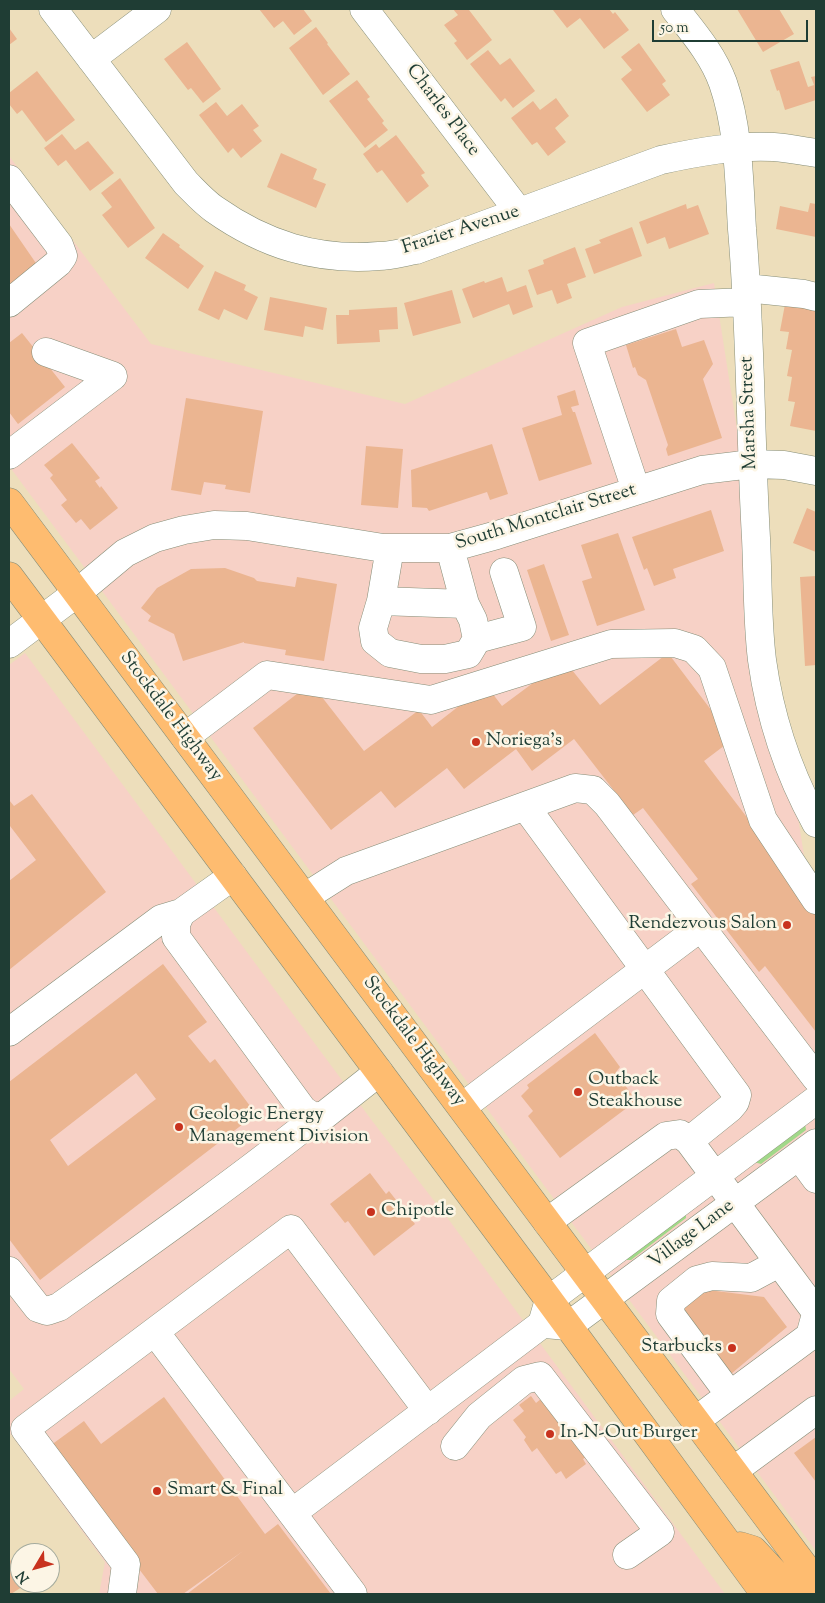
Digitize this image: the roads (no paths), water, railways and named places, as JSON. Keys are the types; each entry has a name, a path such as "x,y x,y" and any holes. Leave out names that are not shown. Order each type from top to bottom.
{"main road":[{"name":"Stockdale Highway","path":"9,502 59,607 233,876 380,1072 553,1316 765,1594"},
{"name":"Stockdale Highway","path":"9,576 59,607 185,737 816,1582"},
{"path":"726,1541 753,1550 794,1594"}],"street":[{"name":"Frazier Avenue","path":"53,9 186,183 212,208 246,230 275,243 309,253 345,258 381,256 416,250 661,160 701,151 736,147 774,147 816,153"},
{"path":"91,59 158,9"},
{"name":"Charles Place","path":"364,9 519,212"},
{"name":"Marsha Street","path":"675,9 707,52 722,81 732,113 747,295 752,464 762,659 771,710 784,754 801,796 816,823"},
{"path":"9,179 59,245 63,256 58,263 9,303"},
{"path":"636,490 587,343 699,304 747,295 804,294 816,297"},
{"path":"9,455 113,376 46,352"},
{"name":"South Montclair Street","path":"9,644 59,607 125,553 155,538 184,530 214,525 247,526 390,548 450,548 702,470 752,464 784,465 816,471"},
{"path":"390,548 381,600 373,628 375,641 390,652 421,660 445,659 468,654 477,639 473,620 465,604 450,548"},
{"path":"477,639 522,627 504,572"},
{"path":"381,600 465,604"},
{"path":"185,737 268,675 431,700 611,644 675,643 694,649 712,668 762,820 816,900"},
{"path":"305,897 346,871 575,788 593,790 607,804 816,1078"},
{"path":"525,806 737,1095 735,1102 730,1108 689,1141"},
{"path":"179,925 233,876"},
{"path":"9,1032 161,919 179,925 310,1113 322,1117 380,1072"},
{"path":"462,1108 701,927"},
{"path":"292,1513 553,1316 585,1272 816,1100"},
{"path":"9,1271 38,1308 47,1311 59,1306 278,1147 310,1113"},
{"path":"547,1222 666,1136 680,1134 689,1141 816,1313 810,1336 695,1420"},
{"path":"807,1149 816,1179"},
{"name":"Village Lane","path":"553,1316 604,1300 807,1149"},
{"path":"122,1594 126,1564 25,1429 291,1229 428,1411"},
{"path":"730,1395 670,1314 671,1301 697,1280 712,1276 751,1278 779,1263"},
{"path":"155,1332 353,1594"},
{"path":"455,1446 479,1416 524,1380 540,1376 660,1532 627,1555"},
{"path":"733,1471 813,1416"}],"place":[{"name":"Noriega's","path":"476,742"},
{"name":"Rendezvous Salon","path":"787,925"},
{"name":"Outback Steakhouse","path":"578,1092"},
{"name":"Geologic Energy Management Division","path":"179,1127"},
{"name":"Chipotle","path":"371,1212"},
{"name":"Starbucks","path":"732,1348"},
{"name":"In-N-Out Burger","path":"550,1434"},
{"name":"Smart & Final","path":"157,1491"}]}
